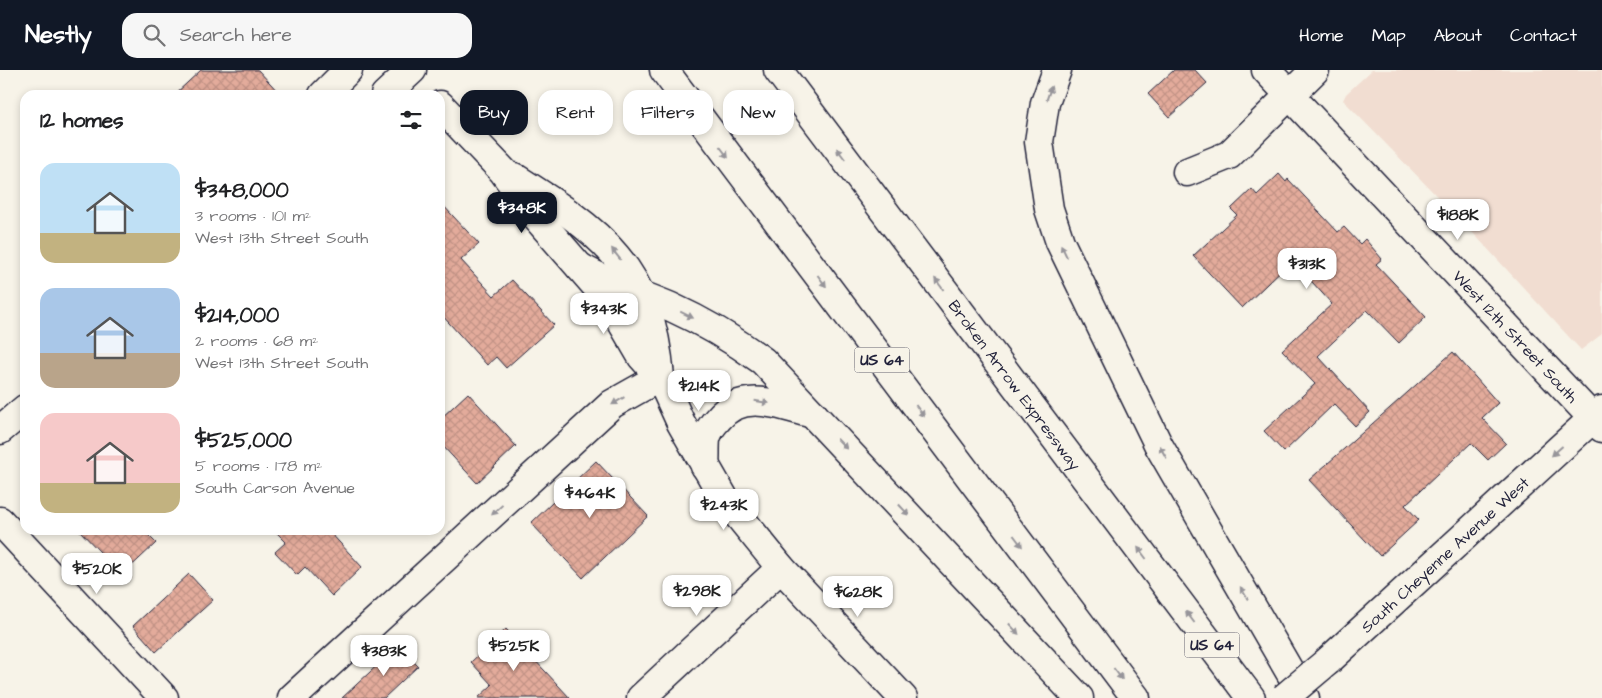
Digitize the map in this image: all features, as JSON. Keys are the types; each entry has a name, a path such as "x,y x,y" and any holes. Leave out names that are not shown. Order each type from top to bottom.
{"main road":[{"path":"328,90 348,70"},
{"name":"US 64","path":"664,70 1136,698"},
{"name":"Broken Arrow Expressway","path":"778,70 1251,698"},
{"path":"1057,70 1045,103 1039,142 1049,209 1060,242 1160,446 1305,698"},
{"name":"West 12th Street South","path":"1266,70 1599,419"},
{"path":"1186,172 1229,155 1315,70"},
{"path":"390,90 409,71 426,90"},
{"path":"445,110 503,170 536,217 610,302 642,357 660,377 681,423 724,498 781,568 903,698"},
{"path":"503,170 543,195 595,233 609,246 627,268 642,295 655,333 660,377"},
{"path":"580,267 605,282 642,295 713,328 763,361 1079,698"},
{"path":"292,698 612,404 660,377"},
{"path":"705,466 706,439 712,426 733,405 748,400 813,414"},
{"path":"0,430 20,413"},
{"name":"South Cheyenne Avenue West","path":"1284,698 1599,419"},
{"path":"0,521 164,698"},
{"path":"641,698 781,568"},
{"path":"1294,698 1328,661"}],"shaded area":[{"path":"1372,70 1602,70 1602,334 1581,350 1474,234 1343,100 1346,94"}],"building":[{"path":"201,70 258,70 276,90 179,90"},
{"path":"1174,70 1195,70 1207,83 1169,117 1148,94"},
{"path":"1279,174 1286,182 1288,179 1338,232 1344,227 1360,244 1365,239 1382,259 1376,264 1426,317 1399,343 1367,310 1318,356 1370,412 1355,426 1334,404 1284,452 1264,431 1315,384 1282,350 1332,304 1292,260 1242,308 1193,256 1237,215 1231,209 1252,189 1257,195"},
{"path":"445,207 479,244 461,260 494,296 512,280 554,325 506,368 496,357 487,365 445,319"},
{"path":"1453,352 1498,403 1482,418 1506,443 1488,460 1471,443 1405,505 1419,520 1380,556 1309,480"},
{"path":"468,393 516,446 477,483 445,448 445,414"},
{"path":"596,461 648,516 583,578 531,523"},
{"path":"84,535 148,535 156,543 122,575"},
{"path":"279,535 333,535 362,567 332,596 305,567 297,575 275,552 286,542"},
{"path":"189,574 213,600 156,652 133,626"},
{"path":"506,629 570,698 478,698 492,685 471,662"},
{"path":"398,646 418,666 384,698 342,698"}]}
